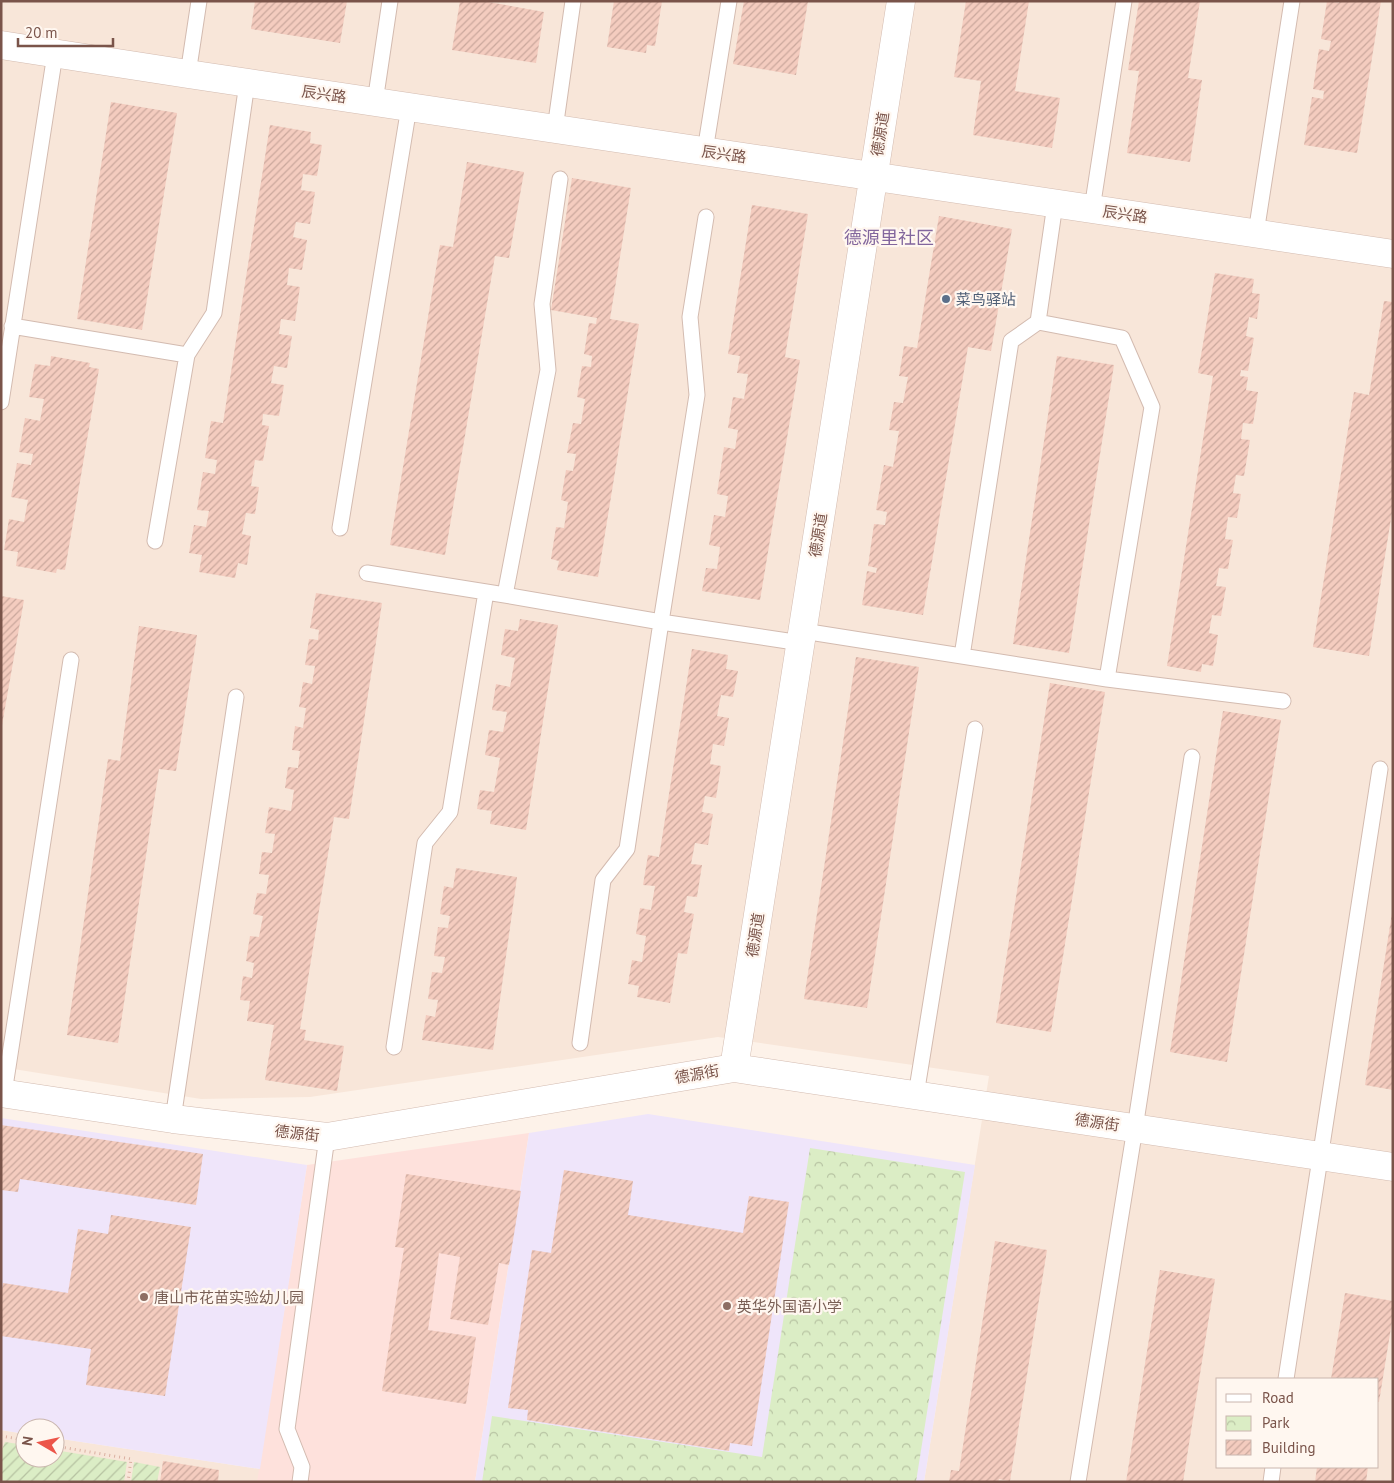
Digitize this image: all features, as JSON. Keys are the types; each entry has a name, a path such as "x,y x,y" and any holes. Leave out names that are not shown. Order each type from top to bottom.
{"street":[{"name":"德源道","path":"734,1068 901,1"},
{"name":"辰兴路","path":"1,45 1393,254"},
{"name":"德源街","path":"3,1093 173,1120 327,1137 734,1068 1393,1167"}],"lane":[{"path":"188,74 199,1"},
{"path":"375,102 390,1"},
{"path":"554,129 573,1"},
{"path":"705,151 729,1"},
{"path":"1092,209 1124,1"},
{"path":"1256,233 1292,1"},
{"path":"1,402 55,54"},
{"path":"155,541 186,356 214,313 247,83"},
{"path":"340,528 409,107"},
{"path":"505,595 548,370 542,304 560,180"},
{"path":"962,656 1012,341 1038,322 1055,204"},
{"path":"580,1043 603,880 627,849 697,395 690,317 706,216"},
{"path":"1038,322 1122,338 1152,407 1107,679"},
{"path":"12,326 186,356"},
{"path":"368,572 661,622 962,656 1107,679 1283,701"},
{"path":"394,1047 425,843 450,812 486,592"},
{"path":"3,1093 71,660"},
{"path":"173,1120 236,697"},
{"path":"916,1096 975,729"},
{"path":"1078,1482 1192,757"},
{"path":"1286,1378 1380,769"},
{"path":"300,1482 302,1467 287,1429 327,1137"},
{"path":"1271,1482 1273,1468"}],"path":[{"path":"1,1436 15,1438"},
{"path":"65,1448 131,1459 128,1482"}],"shaded area":[{"path":"1,1 1393,1 1393,1482 924,1482 989,1076 718,1037 310,1097 201,1099 1,1067"},
{"name":"英华外国语小学","path":"648,1114 975,1165 924,1482 475,1482 529,1133"},
{"name":"唐山市花苗实验幼儿园","path":"1,1118 307,1165 260,1469 65,1440 65,1418 15,1418 15,1432 1,1430"},
{"path":"529,1133 475,1482 257,1482 307,1165"},
{"path":"1,1430 15,1432 15,1468 65,1468 65,1440 260,1469 258,1482 1,1482"}],"green space":[{"path":"810,1148 965,1172 916,1482 482,1482 492,1416 762,1457"},
{"path":"5,1442 15,1444 15,1468 65,1468 65,1452 127,1462 124,1482 1,1482 1,1452"},
{"path":"134,1462 160,1467 157,1482 131,1482"}],"building":[{"path":"255,1 347,1 340,43 251,29"},
{"path":"460,1 483,1 544,12 536,63 452,50"},
{"path":"614,1 662,1 655,46 647,45 646,53 607,47"},
{"path":"744,1 808,1 796,75 733,64"},
{"path":"966,1 1029,1 1015,91 1060,98 1052,148 973,135 981,81 954,77"},
{"path":"1139,1 1200,1 1188,78 1202,80 1190,162 1127,153 1139,71 1128,70"},
{"path":"1327,1 1339,3 1339,1 1381,1 1357,153 1304,145 1312,97 1323,99 1324,91 1313,89 1319,49 1329,51 1331,41 1321,39"},
{"path":"111,102 177,113 142,330 77,319"},
{"path":"270,125 311,132 310,143 322,145 317,176 303,174 301,190 315,192 310,224 296,222 293,237 307,240 302,270 289,268 287,285 300,287 295,321 281,319 279,334 292,336 287,368 274,366 271,383 284,385 279,416 263,414 262,425 269,426 263,461 255,460 251,486 259,487 255,514 246,513 242,534 251,536 247,565 238,563 235,578 199,572 202,555 189,553 194,525 206,527 209,511 197,510 203,472 215,474 217,460 205,458 211,421 223,423"},
{"path":"467,162 524,172 509,258 495,256 445,555 390,545 440,245 453,247"},
{"path":"572,178 631,188 610,319 639,324 598,577 557,570 559,561 551,559 556,527 564,528 568,502 561,500 566,470 573,471 576,454 567,453 573,423 581,424 585,399 577,397 582,366 591,367 592,356 584,354 589,323 596,324 597,318 551,310"},
{"path":"752,205 808,214 785,357 800,360 760,600 702,591 706,568 717,569 720,547 709,545 714,515 725,517 728,496 717,494 724,447 735,449 738,430 728,428 733,397 744,399 748,374 737,373 740,356 728,354"},
{"path":"939,216 1012,229 991,351 968,347 923,615 862,605 867,571 876,573 877,568 868,566 874,524 885,525 887,512 876,510 884,465 893,467 899,431 889,430 894,402 903,403 908,377 899,376 904,346 917,348"},
{"path":"1215,273 1254,279 1252,293 1260,294 1257,319 1249,317 1246,336 1254,338 1248,371 1241,370 1240,376 1248,377 1246,390 1258,392 1253,424 1243,423 1241,439 1250,440 1244,476 1236,475 1233,493 1241,494 1237,518 1228,517 1225,539 1233,540 1228,569 1219,568 1216,586 1226,587 1221,616 1212,615 1209,633 1218,635 1213,666 1202,664 1201,672 1167,666 1213,376 1198,373"},
{"path":"1384,301 1393,302 1393,506 1369,656 1313,647 1354,392 1369,395"},
{"path":"51,356 90,363 89,367 99,369 65,570 57,569 56,573 16,566 18,552 4,550 9,519 24,522 28,500 11,497 17,463 31,465 33,454 19,452 25,418 40,421 44,399 29,397 35,364 50,366"},
{"path":"1057,356 1114,365 1069,653 1013,644"},
{"path":"316,593 382,603 349,819 334,817 300,1029 306,1030 304,1040 344,1046 337,1091 265,1080 274,1025 247,1021 250,1001 240,1000 243,976 252,978 254,963 246,961 250,936 259,937 263,916 253,914 257,893 266,894 269,875 259,874 262,852 272,853 275,834 265,833 269,807 291,811 294,790 285,788 288,767 298,768 300,751 292,750 295,726 303,728 306,708 299,707 303,682 312,684 315,666 305,665 309,639 318,640 319,630 310,628"},
{"path":"1,596 24,600 2,725 1,725"},
{"path":"520,619 558,625 526,830 490,824 492,811 477,809 480,790 494,792 500,758 485,755 489,730 503,732 507,712 492,710 496,684 510,687 515,658 501,655 505,629 518,631"},
{"path":"139,626 197,635 176,771 159,769 118,1043 67,1035 108,759 120,761"},
{"path":"692,649 728,655 726,669 738,671 733,697 721,695 717,716 729,718 724,746 713,744 710,764 721,766 716,798 705,796 702,812 713,814 708,845 695,843 691,864 702,865 697,897 687,896 684,912 694,914 687,954 678,953 670,1003 637,997 639,986 628,984 632,960 642,962 646,936 636,934 640,908 651,910 655,886 643,885 648,855 659,857"},
{"path":"856,657 919,667 867,1008 804,999"},
{"path":"1050,683 1105,692 1051,1032 996,1023"},
{"path":"1223,711 1281,720 1227,1062 1170,1052"},
{"path":"456,868 517,877 493,1050 422,1040 426,1015 435,1017 438,1000 428,999 432,972 442,973 445,957 434,956 438,927 448,928 450,916 440,914 444,886 453,888"},
{"path":"1393,913 1393,1090 1365,1085"},
{"path":"1,1125 203,1154 196,1205 20,1179 18,1192 1,1190"},
{"path":"564,1170 633,1181 628,1215 743,1233 749,1196 789,1202 752,1446 730,1443 729,1451 527,1420 528,1410 508,1408 532,1250 551,1253"},
{"path":"406,1174 521,1191 509,1265 499,1263 488,1325 450,1319 460,1257 439,1253 428,1330 476,1337 466,1404 382,1391 404,1248 395,1247"},
{"path":"111,1215 191,1227 165,1396 86,1385 91,1349 1,1336 1,1296 3,1283 68,1293 78,1229 108,1234"},
{"path":"995,1241 1047,1250 1010,1481 999,1479 998,1482 949,1482 951,1470 959,1471"},
{"path":"1160,1270 1215,1279 1183,1482 1126,1482"},
{"path":"1345,1293 1393,1301 1393,1315 1379,1402 1379,1378 1331,1378"},
{"path":"163,1461 219,1470 218,1482 160,1482"},
{"path":"1317,1468 1368,1468 1366,1482 1315,1482"}],"place":[{"name":"菜鸟驿站","path":"946,299"},
{"name":"唐山市花苗实验幼儿园","path":"144,1297"},
{"name":"英华外国语小学","path":"727,1306"}],"district":[{"name":"德源里社区","path":"889,237"}]}
